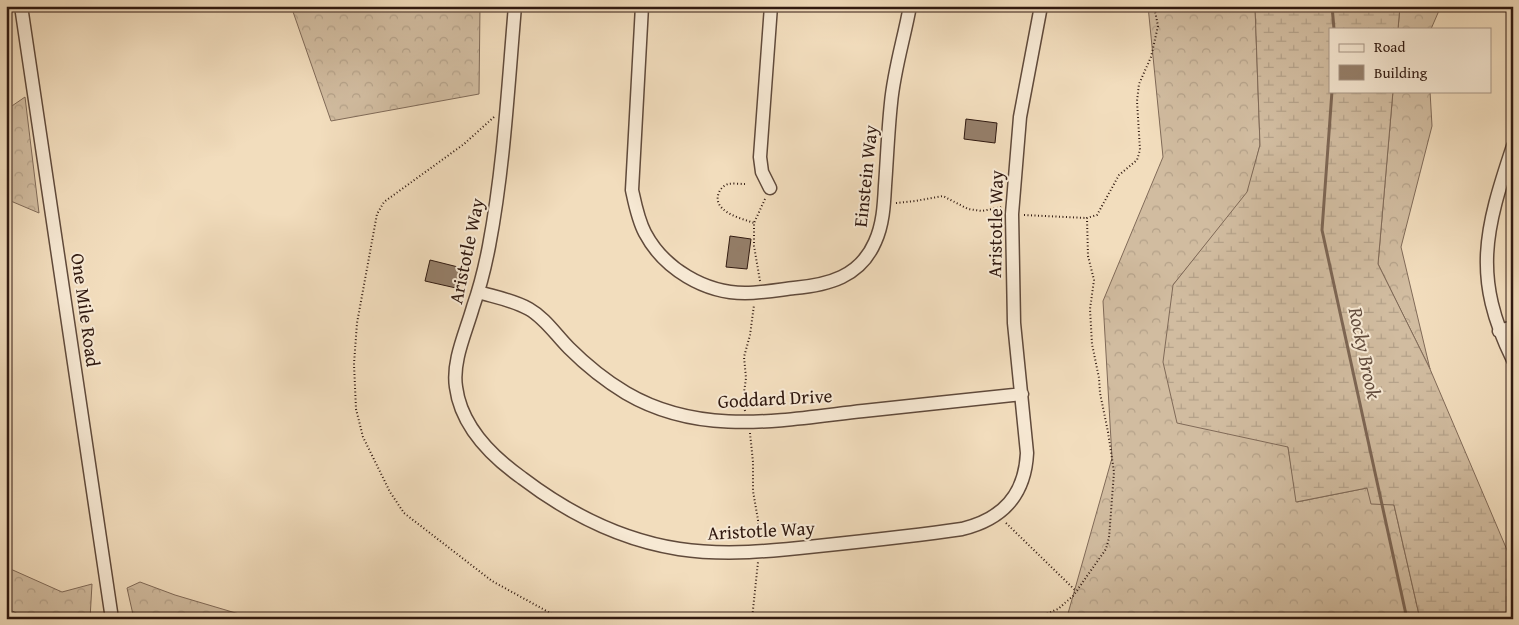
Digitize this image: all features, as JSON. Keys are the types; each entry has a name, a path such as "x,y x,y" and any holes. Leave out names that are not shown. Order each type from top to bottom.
{"street":[{"name":"One Mile Road","path":"21,6 112,619"},
{"name":"Aristotle Way","path":"515,6 502,162 488,250 478,292 456,365 455,385 460,406 466,421 478,438 514,473 565,508 618,533 677,549 709,552 758,552 962,529 979,525 1010,504 1020,487 1026,467 1027,446 1014,323 1012,211 1020,117 1041,6"},
{"name":"Einstein Way","path":"642,6 632,190 636,210 644,232 663,257 691,279 726,291 758,292 813,286 841,278 867,257 876,242 882,222 892,94 910,6"},
{"path":"770,188 762,172 760,157 771,6"},
{"path":"1513,146 1493,210 1488,232 1487,250 1487,283 1491,306 1499,331 1513,360"},
{"name":"Goddard Drive","path":"478,292 528,309 542,318 586,363 603,377 634,397 686,416 717,421 747,422 1022,394"},
{"path":"1499,331 1513,326"}],"path":[{"path":"884,202 916,202 943,196 968,209 982,211 994,210 1001,206 1012,211 1087,218 1097,215 1119,175 1137,160 1140,150 1136,101 1139,84 1151,57 1158,26 1154,6"},
{"path":"494,117 464,144 384,202 378,214 357,323 354,364 356,409 363,437 390,492 404,513 492,581 561,619"},
{"path":"745,184 726,185 718,196 718,202 722,208 733,216 754,223"},
{"path":"752,619 758,552 758,520 753,491 751,443 743,400 746,378 744,357 760,284 754,246 754,223 770,188"},
{"path":"1034,619 1058,609 1076,592 1106,549 1109,538 1114,472 1092,344 1090,309 1094,280 1088,256 1087,218"},
{"path":"997,514 1076,592"}],"green space":[{"path":"291,6 480,6 479,94 331,121"},
{"path":"1148,6 1255,6 1260,145 1248,192 1173,285 1288,447 1297,502 1367,488 1394,505 1420,619 1068,619 1067,617 1112,458 1103,301 1163,157"},
{"path":"1255,6 1400,6 1398,28 1329,28 1329,92 1393,92 1378,264 1430,369 1513,564 1513,619 1420,619 1394,505 1371,504 1367,488 1296,502 1288,447 1177,423 1163,362 1173,285 1247,192 1260,145"},
{"path":"1400,6 1441,6 1431,28 1398,28"},
{"path":"1393,92 1430,92 1432,126 1401,247 1430,369 1378,264"},
{"path":"25,97 39,213 6,199 6,110"},
{"path":"6,567 62,592 92,584 90,619 26,619 6,607"},
{"path":"140,582 175,595 256,619 134,619 127,588"}],"building":[{"path":"966,119 997,123 995,143 964,139"},
{"path":"730,236 751,239 747,269 726,267"},
{"path":"430,260 462,268 456,288 425,281"}],"waterway":[{"name":"Rocky Brook","path":"1332,6 1334,28"},
{"name":"Rocky Brook","path":"1332,92 1322,230 1407,619"}]}
